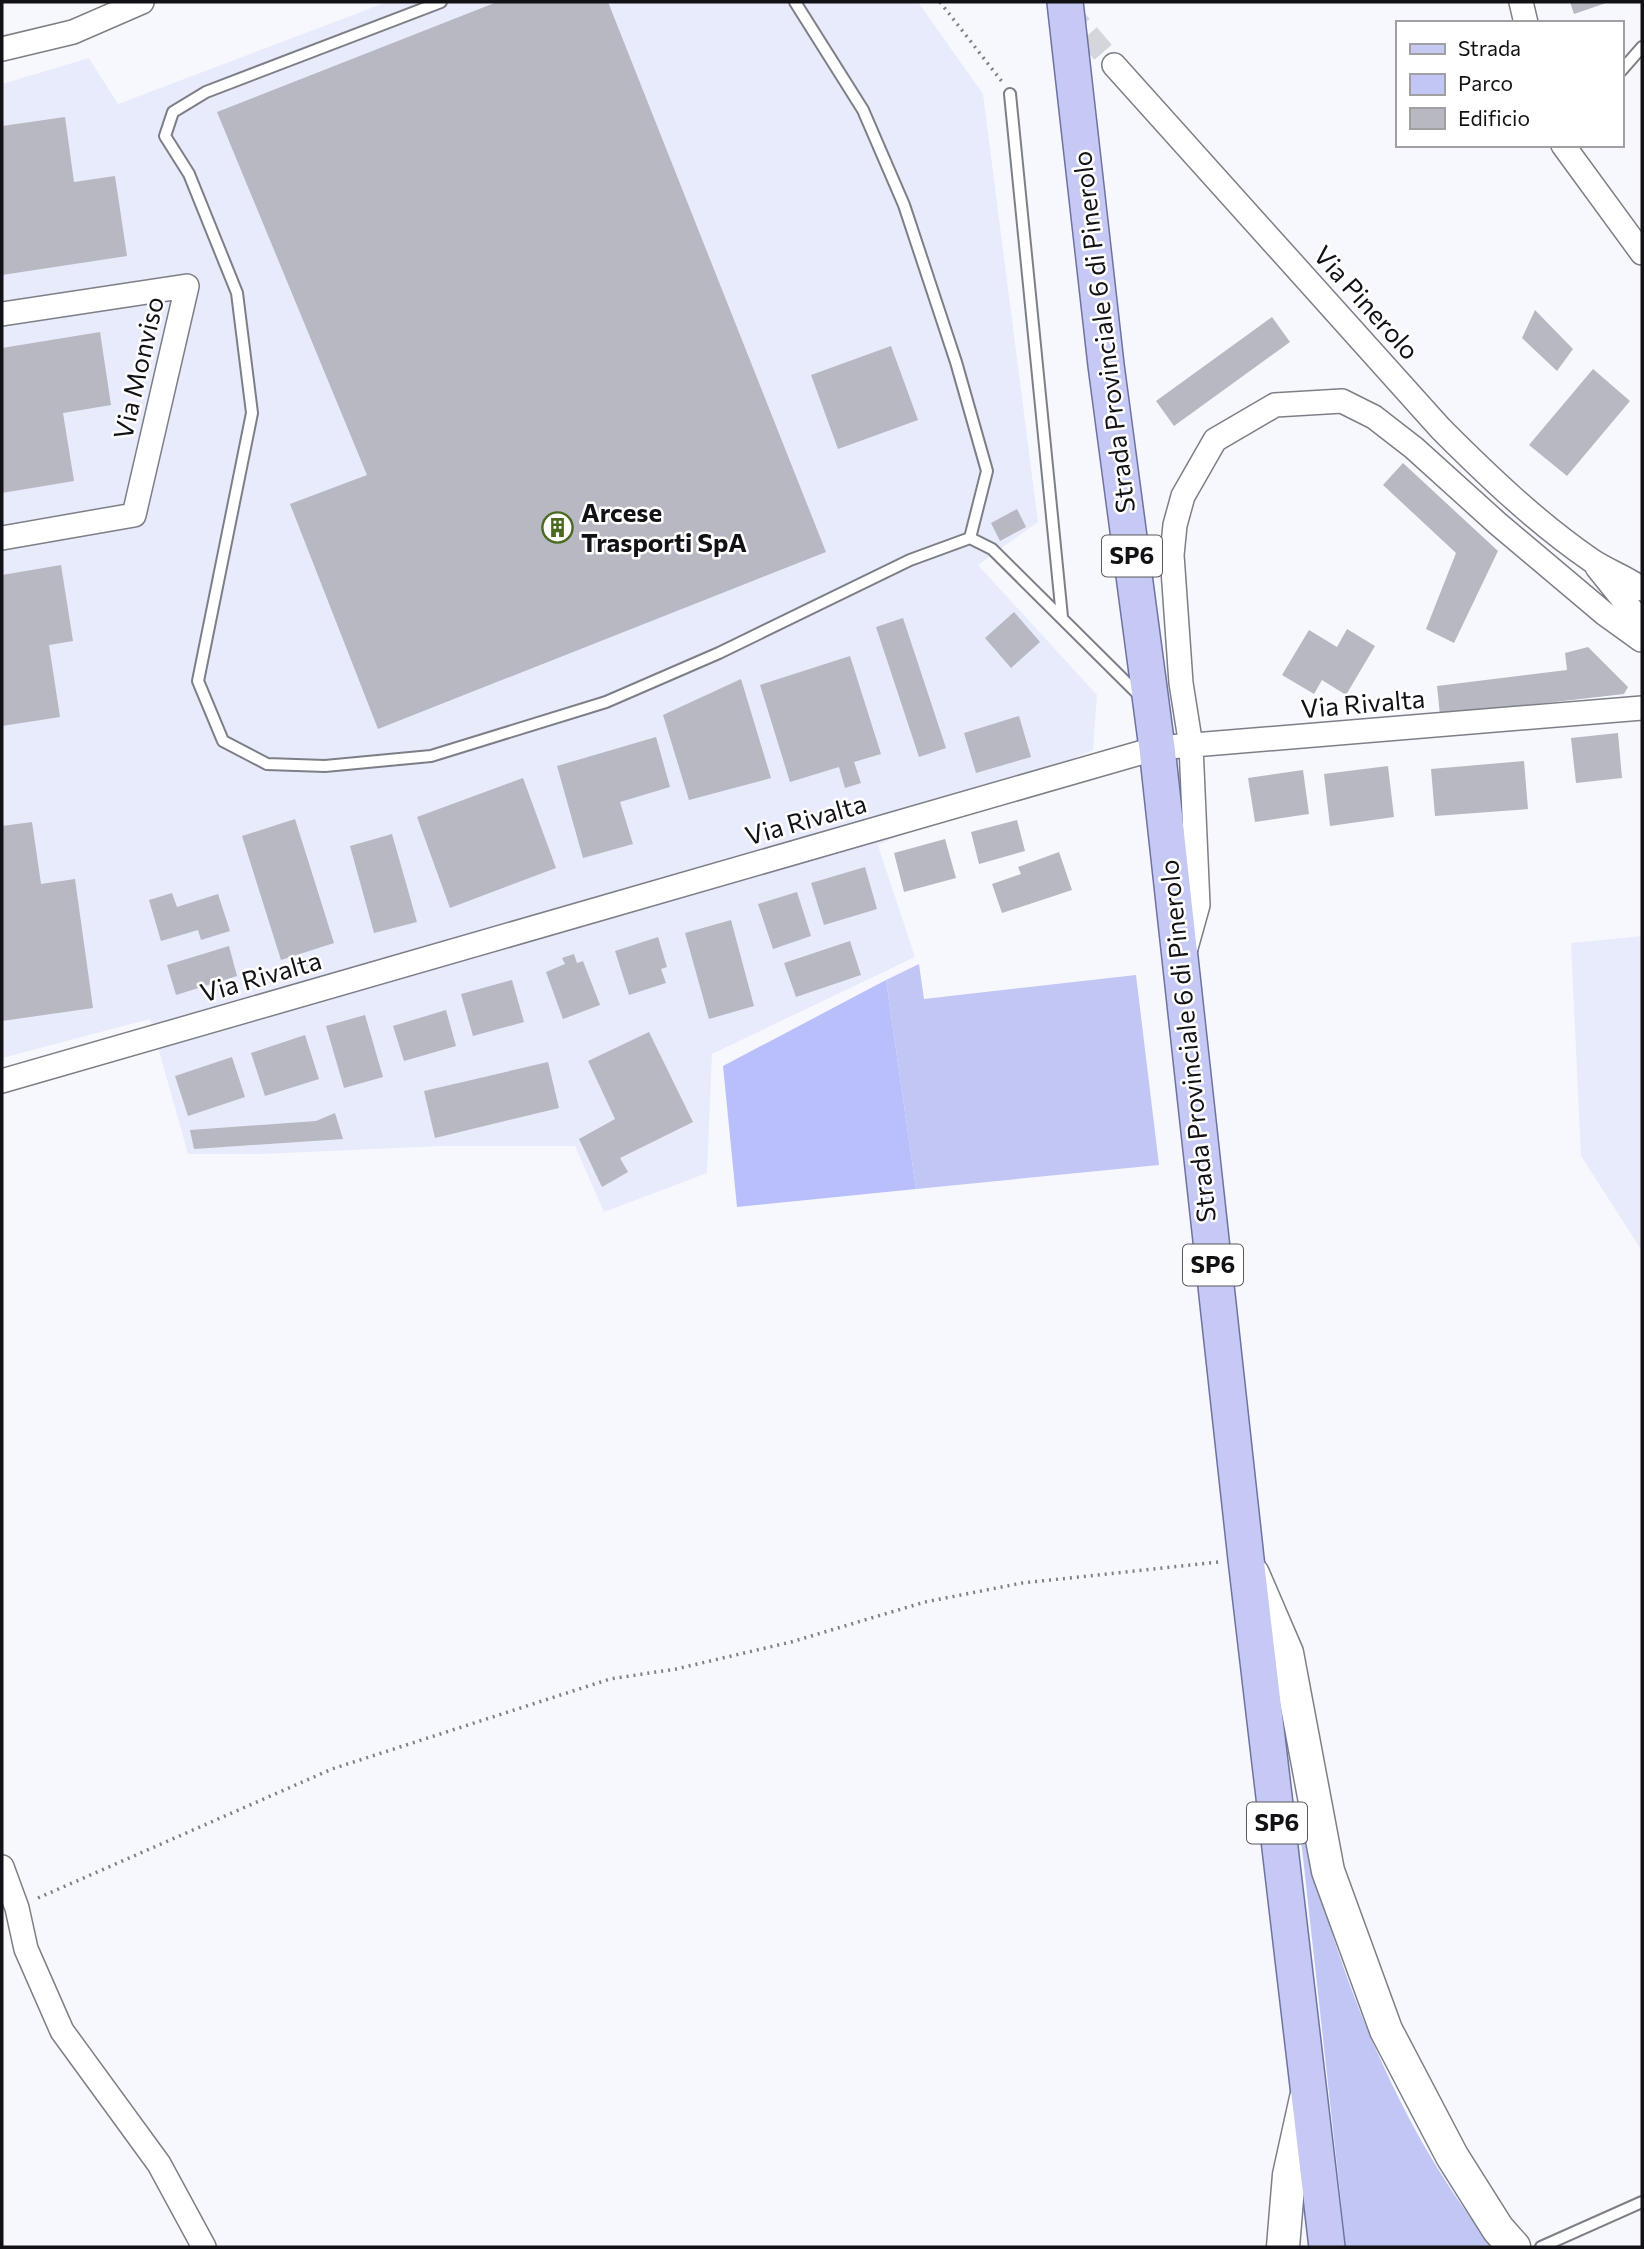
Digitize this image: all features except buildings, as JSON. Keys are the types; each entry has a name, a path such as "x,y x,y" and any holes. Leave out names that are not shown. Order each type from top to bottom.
{"main road":[{"name":"Strada Provinciale 6 di Pinerolo","path":"1065,2 1106,365 1157,747 1246,1559 1327,2247"},
{"path":"1246,1559 1287,1653 1328,1871 1385,2030 1452,2156 1498,2229 1514,2247"},
{"path":"1283,2247 1289,2175 1308,2087"}],"street":[{"path":"2,50 73,32 142,2"},
{"path":"1521,2 1526,21"},
{"name":"Via Pinerolo","path":"1114,65 1441,429 1494,481 1593,562 1642,589"},
{"path":"1564,147 1642,253"},
{"name":"Via Monviso","path":"2,314 187,286 134,515 2,538"},
{"path":"1180,971 1198,905 1191,746 1181,683 1172,555 1175,525 1183,496 1215,440 1275,405 1342,401 1374,416 1605,614 1642,634"},
{"name":"Via Pinerolo","path":"1593,562 1642,634"},
{"path":"1157,747 1181,683"},
{"name":"Via Rivalta","path":"2,1081 1157,747 1642,708"},
{"path":"2,1867 17,1908 26,1949 62,2031 159,2164 204,2247"}],"lane":[{"path":"441,2 206,92 173,112 165,136 189,174 237,293 252,413 198,681 223,741 268,764 325,766 431,756 606,702 719,653 910,560 970,538 992,549 1152,707"},
{"path":"795,2 863,110 904,205 956,362 987,471 970,538"},
{"path":"1623,69 1642,47"},
{"path":"1010,94 1062,617"},
{"path":"1541,2247 1642,2202"}],"path":[{"path":"940,2 1010,94"},
{"path":"17,1908 332,1769 610,1679 676,1669 791,1642 925,1601 1022,1583 1246,1559"}],"shaded area":[{"path":"387,2 918,2 983,94 1038,522 978,565 1097,695 1093,750 878,845 915,957 712,1054 707,1173 604,1212 575,1146 441,1146 262,1154 188,1154 150,1019 2,1058 2,84 89,58 118,104"},
{"path":"1642,936 1642,1251 1581,1156 1571,943"},
{"path":"886,980 916,1189 737,1207 723,1066"}],"green space":[{"path":"919,964 924,999 1136,975 1159,1165 916,1189 886,980"},
{"path":"1304,1819 1331,1928 1350,1987 1374,2045 1400,2101 1430,2155 1461,2204 1494,2247 1346,2247 1299,1821"}],"tunnel":[{"path":"1066,9 1114,65"}],"place":[{"name":"Arcese Trasporti SpA","path":"558,528"}]}
